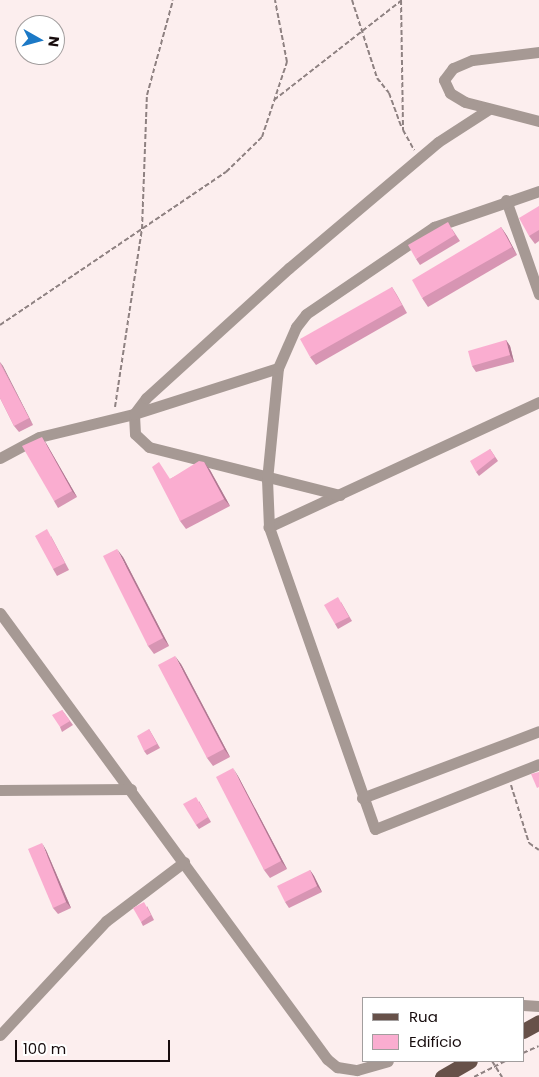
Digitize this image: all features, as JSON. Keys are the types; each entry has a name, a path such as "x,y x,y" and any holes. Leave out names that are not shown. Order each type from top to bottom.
{"main road":[{"path":"524,1030 539,1022"},
{"path":"442,1077 468,1062"}],"street":[{"path":"539,52 472,60 447,74 445,87 450,93 489,109 539,121"},
{"path":"340,495 267,480 149,447 135,434 134,414 146,398 289,268 419,159 489,109"},
{"path":"539,191 506,200 434,227 306,314 286,344 278,368 267,480 269,527 372,825 382,829 539,764"},
{"path":"506,200 539,294"},
{"path":"0,458 39,437 114,420 278,368"},
{"path":"269,527 539,402"},
{"path":"0,613 131,789 327,1059 346,1070 369,1069 386,1062"},
{"path":"362,798 539,731"},
{"path":"0,790 131,789"},
{"path":"0,1035 106,921 184,862"},
{"path":"524,1005 539,1006"}],"path":[{"path":"114,420 142,229 147,95 173,0"},
{"path":"0,325 226,172 262,137 287,62 275,0"},
{"path":"352,0 377,78 389,93 403,130 419,159"},
{"path":"274,101 362,34 402,0"},
{"path":"402,0 403,130"},
{"path":"507,777 529,843 539,850"},
{"path":"524,1052 539,1046"},
{"path":"493,1062 502,1077"},
{"path":"474,1077 503,1062"}],"building":[{"path":"539,206 539,230 529,236 519,218"},
{"path":"448,222 455,235 416,259 408,245"},
{"path":"501,227 512,247 422,298 412,280"},
{"path":"392,287 402,305 310,357 300,339"},
{"path":"506,340 510,355 472,366 468,351"},
{"path":"0,363 29,418 14,426 0,398"},
{"path":"42,437 72,491 54,501 22,446"},
{"path":"490,449 495,457 476,472 470,461"},
{"path":"199,461 204,462 224,499 180,521 152,467 159,462 170,479"},
{"path":"47,529 65,563 53,569 35,536"},
{"path":"117,549 163,638 148,646 103,556"},
{"path":"338,597 349,617 335,624 324,605"},
{"path":"175,656 224,749 207,758 158,665"},
{"path":"62,710 70,721 60,727 52,715"},
{"path":"149,729 157,744 144,751 137,736"},
{"path":"233,768 281,861 264,870 216,777"},
{"path":"539,772 539,787 537,788 531,774"},
{"path":"196,797 208,817 196,825 183,804"},
{"path":"42,843 66,902 53,908 28,849"},
{"path":"310,870 317,886 285,902 277,886"},
{"path":"144,902 151,915 141,922 133,908"}]}
